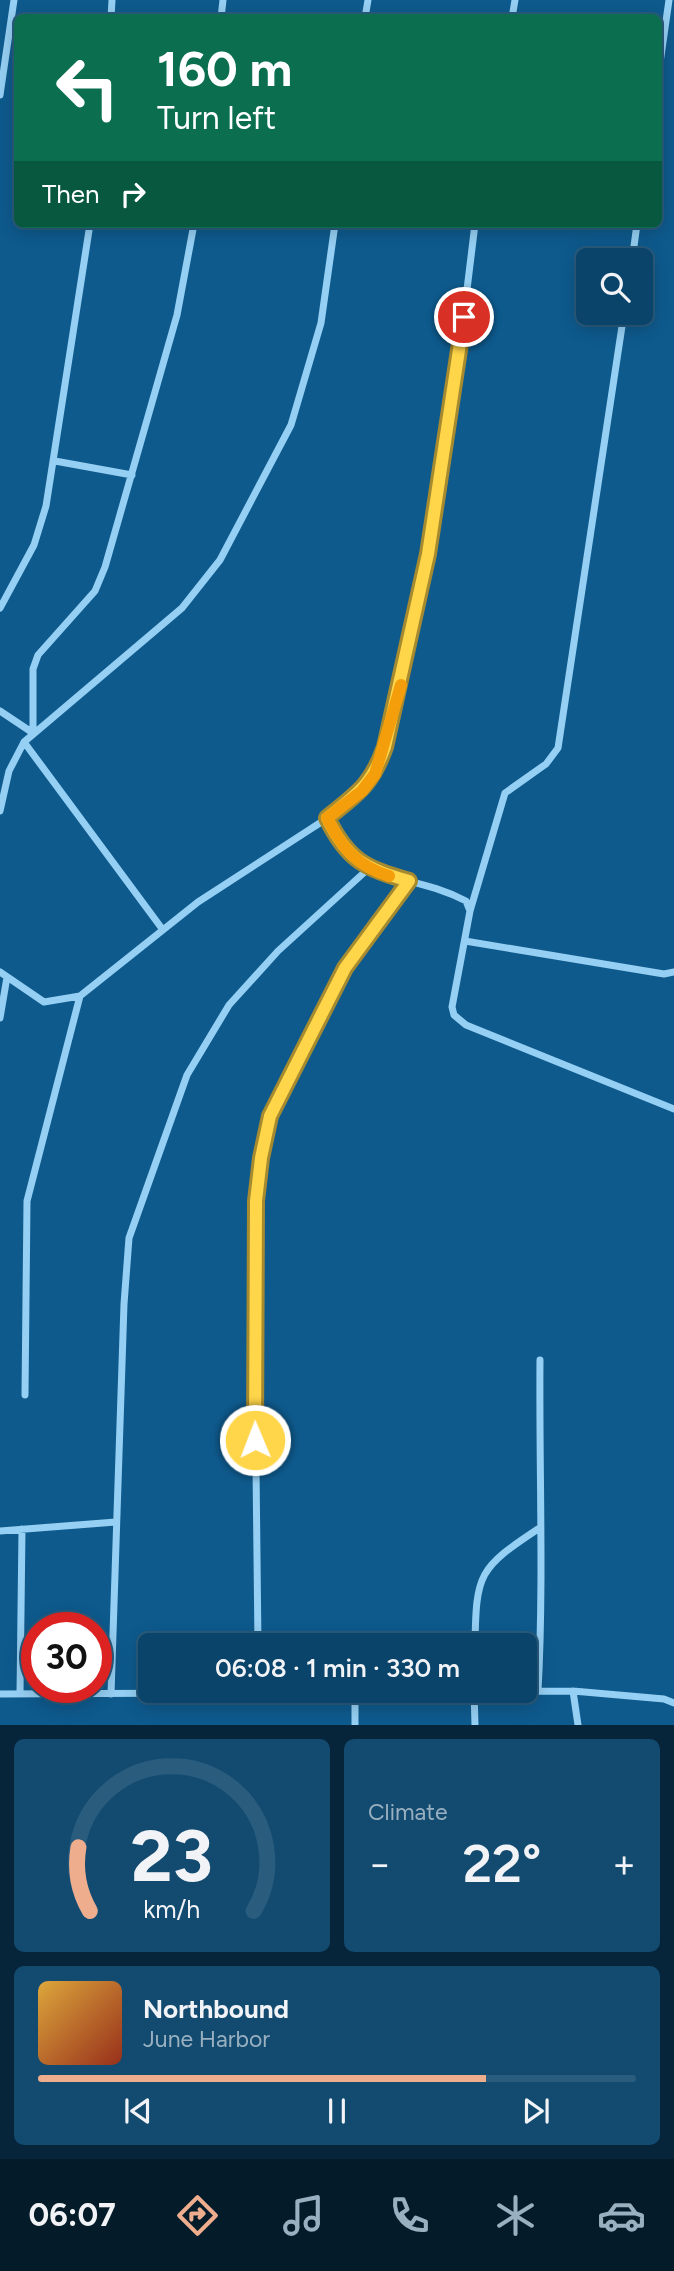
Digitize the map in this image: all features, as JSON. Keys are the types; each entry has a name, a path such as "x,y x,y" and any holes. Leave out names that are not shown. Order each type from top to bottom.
{"street":[{"path":"0,95 14,0"},
{"path":"662,55 672,0"},
{"path":"0,608 34,545 46,506 89,228"},
{"path":"33,733 35,662 52,638 95,591 105,567 177,314 193,228"},
{"path":"0,811 9,771 24,742 182,608 219,560 291,425 321,323 334,228"},
{"path":"0,972 44,1002 80,996 198,902 327,818 362,791 375,774 401,685 428,554 458,363 475,228"},
{"path":"634,248 636,228"},
{"path":"622,325 558,748 546,764 505,793 470,911 452,1007 454,1015 466,1025 674,1109"},
{"path":"55,461 132,475"},
{"path":"0,711 33,733"},
{"path":"24,742 163,930"},
{"path":"327,818 339,843 368,869 454,895 466,901 470,911"},
{"path":"112,1660 129,1238 187,1075 229,1005 245,985 368,869"},
{"path":"258,1633 254,1289 256,1201 261,1158 270,1116 345,968 409,881"},
{"path":"465,941 664,975 674,972"},
{"path":"0,1018 8,977"},
{"path":"24,1395 27,1201 80,996"},
{"path":"540,1360 538,1529 542,1605 538,1691 573,1691 664,1699 674,1703"},
{"path":"0,1531 116,1522"},
{"path":"0,1694 20,1694 22,1529"},
{"path":"476,1633 481,1578 490,1563 538,1529"},
{"path":"573,1691 578,1725"},
{"path":"112,1694 138,1693"},
{"path":"355,1703 355,1725"},
{"path":"474,1703 475,1725"}],"slow traffic":[{"path":"389,876 368,869 355,859 339,843 327,818 362,791 375,774 401,685"}],"route":[{"path":"255,1440 256,1201 270,1116 345,968 409,881 368,869 339,843 327,818 362,791 375,774 385,747 401,685 428,554 464,317"}]}
